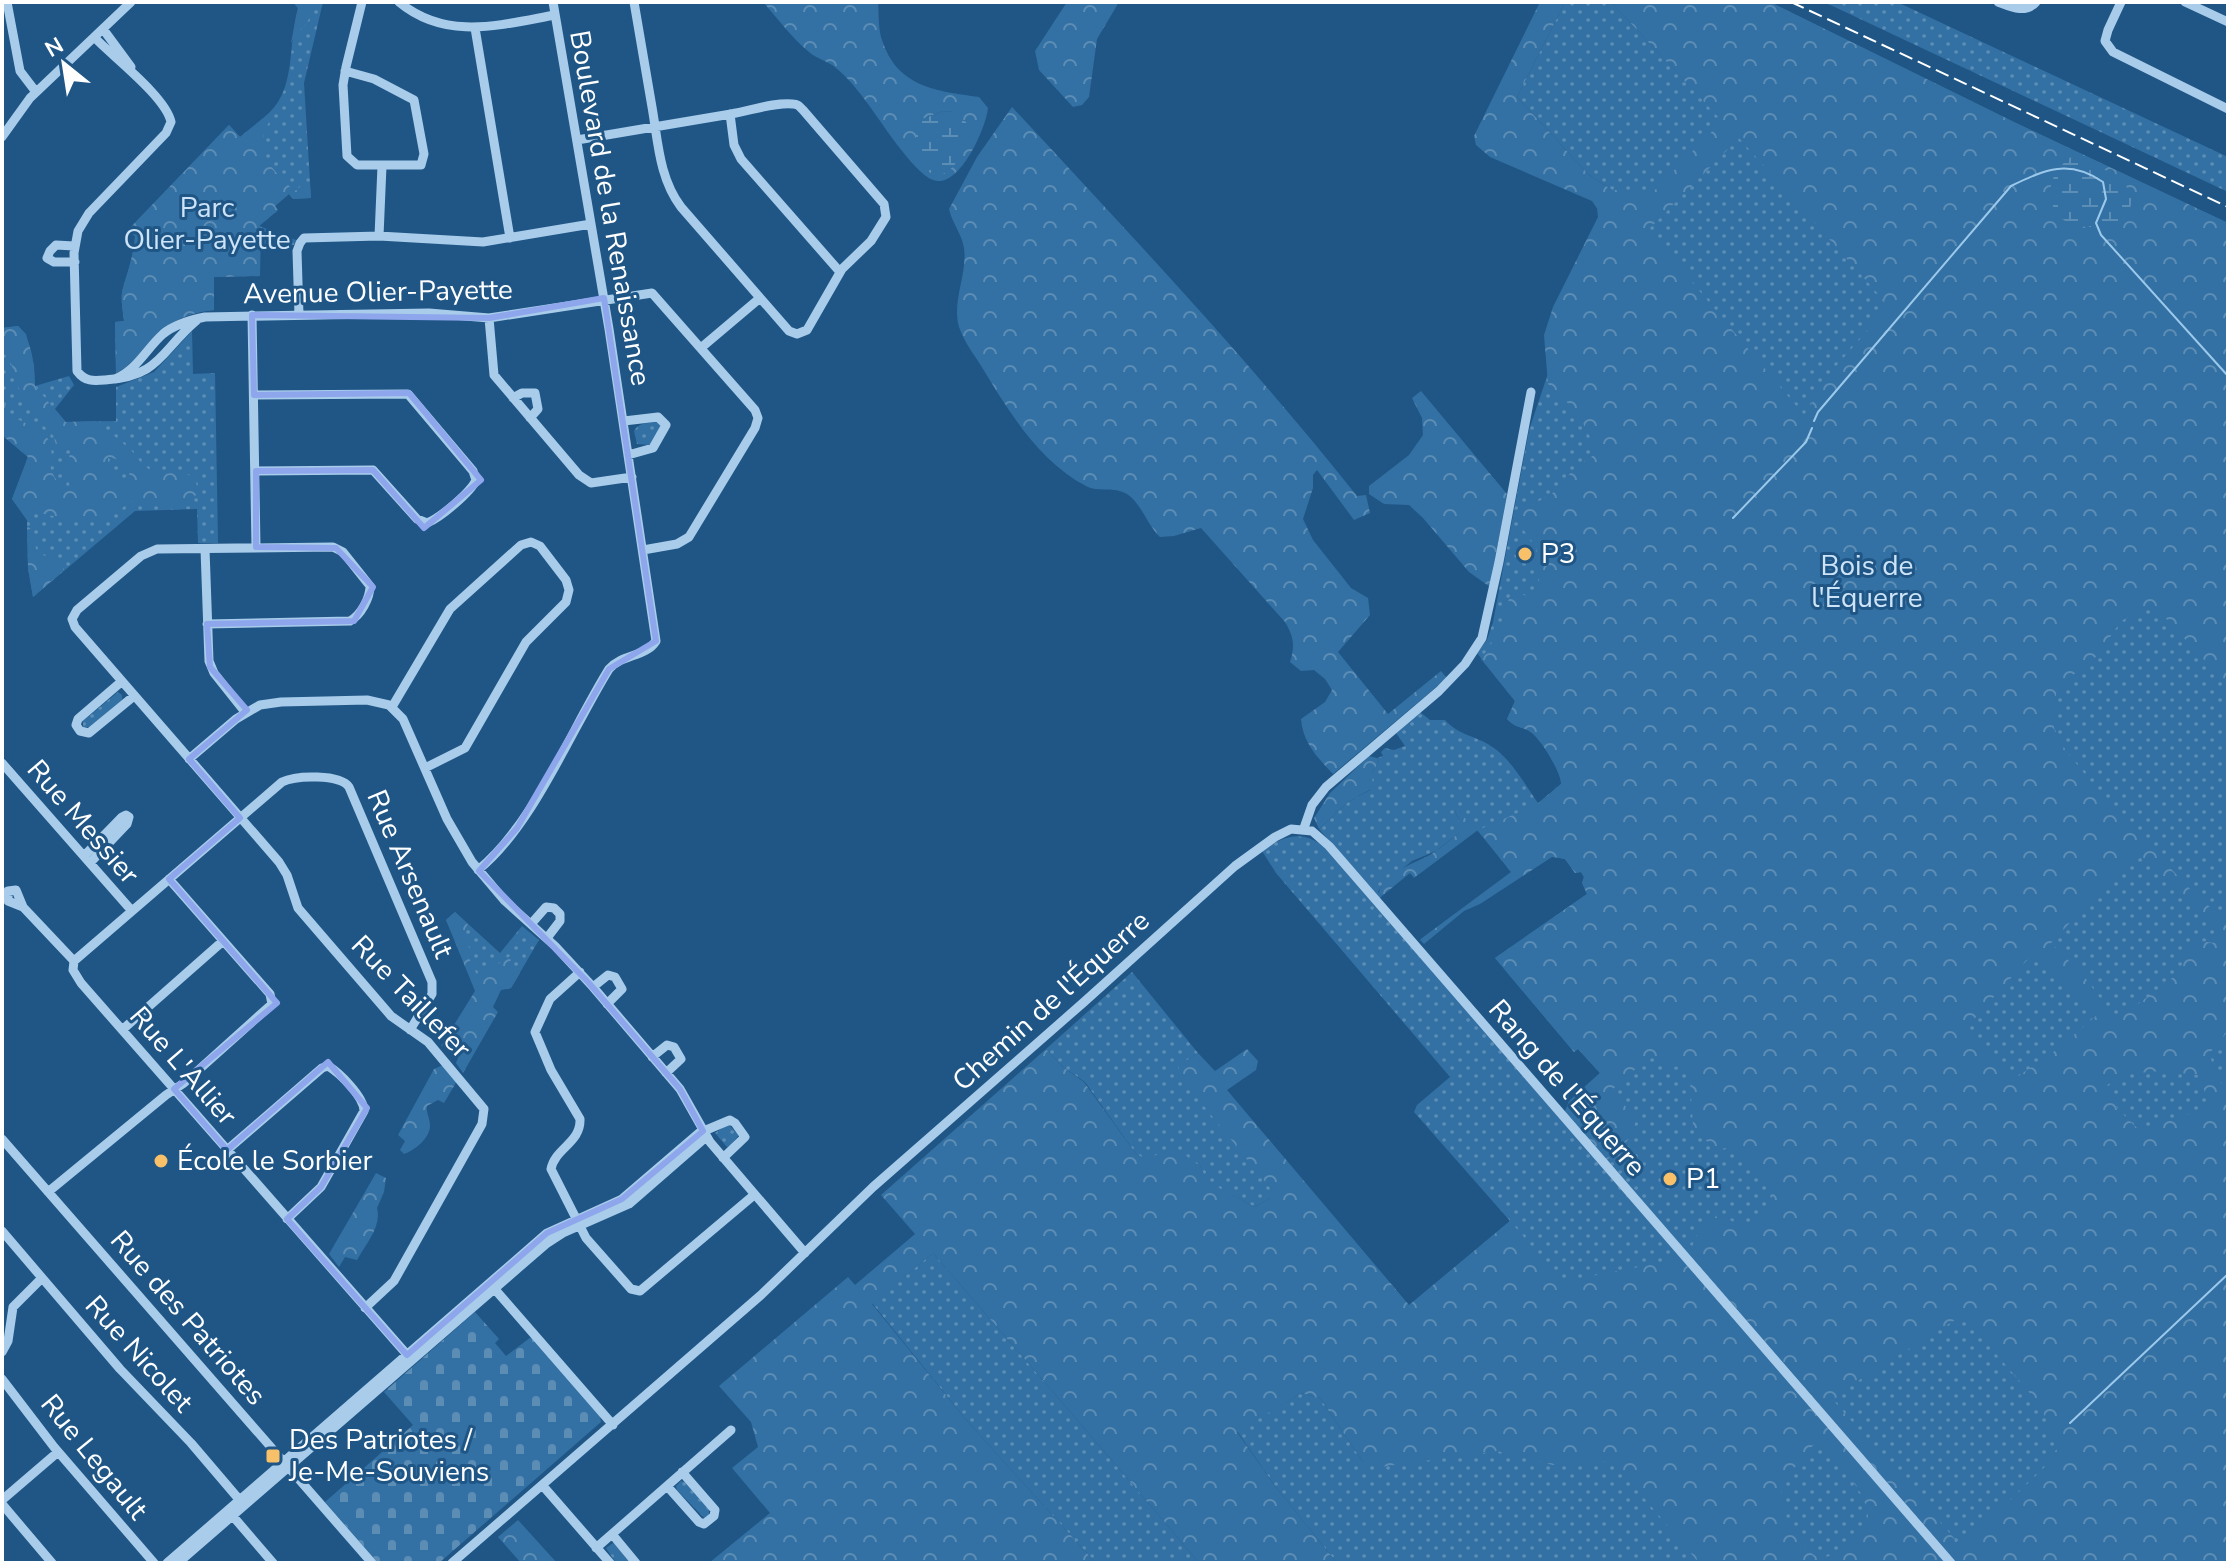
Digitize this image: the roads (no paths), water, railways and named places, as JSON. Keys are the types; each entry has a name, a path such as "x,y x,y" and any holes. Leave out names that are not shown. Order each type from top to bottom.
{"street":[{"path":"7,2 20,71 36,92"},
{"path":"2,137 36,92 131,2"},
{"path":"345,71 374,79 409,96 416,104 424,162 414,167 357,165 347,156 343,95 345,71 362,2"},
{"path":"399,2 434,23 456,28 475,28 555,15"},
{"name":"Boulevard de la Renaissance","path":"478,870 517,828 609,669 622,658 647,650 654,645 656,636 624,421 553,2"},
{"path":"577,140 655,127 730,114 797,105 884,204 887,215 878,232 840,272 810,326 801,334 789,331 672,194 663,172 655,127 634,2"},
{"path":"1998,2 2021,9 2036,2"},
{"path":"2121,2 2105,41 2113,52 2228,109"},
{"path":"2185,2 2204,6 2228,22"},
{"path":"475,28 510,238"},
{"path":"103,29 137,77"},
{"path":"94,37 137,77 167,111 171,125 86,217 78,231 74,246 77,371 88,380 134,376 155,365 199,318"},
{"path":"730,114 734,145 741,159 840,272"},
{"path":"379,236 382,166"},
{"path":"299,315 297,251 301,241 315,237 379,236 475,242 591,224"},
{"path":"74,246 56,245 47,258 51,262 75,262"},
{"name":"Avenue Olier-Payette","path":"115,379 132,369 170,329 199,318 429,313 489,318 645,292 654,293 702,347"},
{"path":"643,550 675,545 687,539 758,423 755,410 702,347 760,298"},
{"path":"252,315 256,547"},
{"path":"489,318 492,371 586,482 632,477"},
{"path":"1304,828 1312,805 1326,787 1439,691 1465,664 1480,641 1492,597 1531,392"},
{"path":"513,398 522,393 535,393 538,409 530,418"},
{"path":"254,395 408,394 473,471 476,480 471,489 434,521 425,523 414,517 373,470 256,471"},
{"name":"Boulevard de la Renaissance","path":"624,421 658,417 666,425 653,448 628,455"},
{"path":"392,707 453,605 521,545 531,542 540,546 567,582 565,603 526,642 465,748 425,768"},
{"name":"Rue Taillefer","path":"207,624 350,621 357,616 370,594 368,581 339,549 325,546 161,549 146,553 73,615 75,627 284,869 298,908 393,1019 423,1038 480,1101 485,1116 392,1283 365,1308"},
{"path":"205,549 210,667 245,712"},
{"path":"121,682 80,717 76,723 78,729 84,734 89,733 134,696"},
{"path":"189,759 245,712 264,704 367,700 392,707 405,722 453,831 478,870 505,901 547,938 593,987 686,1098 705,1134 723,1158 805,1253"},
{"name":"Rue Messier","path":"2,763 132,911"},
{"name":"Rue Arsenault","path":"74,961 276,786 288,779 336,778 347,783 432,982 432,994 410,1030"},
{"path":"122,817 129,817 127,824 87,859 122,817"},
{"name":"Chemin de l'Équerre","path":"452,1563 613,1425 805,1253 873,1187 1223,877 1280,834 1304,828"},
{"name":"Rang de l'Équerre","path":"1304,828 1314,832 1329,846 1951,1563"},
{"path":"48,1192 272,1004 270,994 169,879"},
{"name":"Rue L'Allier","path":"23,907 74,961 73,970 78,979 409,1358"},
{"path":"531,924 546,907 554,908 561,919 547,938"},
{"path":"122,1030 223,941"},
{"path":"580,972 550,999 535,1029 551,1070 580,1119 578,1134 551,1166 553,1177 588,1240 629,1287 640,1291 754,1195"},
{"path":"593,987 610,975 620,983 622,989 607,1004"},
{"path":"652,1057 667,1045 674,1047 681,1059 666,1073"},
{"path":"227,1150 322,1068 328,1066 334,1070 363,1103 364,1111 321,1187 287,1219"},
{"path":"167,1563 286,1465 492,1286 547,1233 579,1222 626,1196 705,1134 730,1120 743,1131 744,1140 723,1158"},
{"name":"Rue des Patriotes","path":"2,1139 372,1563"},
{"name":"Rue Nicolet","path":"2,1231 120,1369 191,1443 242,1503"},
{"path":"2,1352 8,1341 13,1307 42,1278"},
{"path":"492,1286 613,1425"},
{"name":"Rue Legault","path":"2,1379 58,1452 154,1563"},
{"path":"596,1548 731,1430"},
{"path":"52,1563 2,1502 58,1452"},
{"path":"667,1486 699,1522 704,1524 710,1520 715,1510 682,1472"},
{"path":"543,1486 610,1563"},
{"path":"178,1563 230,1513"},
{"path":"230,1513 273,1563"},
{"path":"612,1534 636,1563"},
{"path":"462,1554 470,1563"}],"waterway":[{"path":"1814,421 1818,412 2011,186 2057,169 2079,171 2103,182 2106,199 2096,223 2101,235 2228,376"},
{"path":"1733,518 1806,442 1812,428"},
{"path":"2070,1423 2228,1274"}],"railway":[{"path":"1791,2 2228,207"}],"place":[{"name":"P3","path":"1525,554"},
{"name":"École le Sorbier","path":"161,1161"},
{"name":"P1","path":"1670,1179"},
{"name":"Des Patriotes / Je-Me-Souviens","path":"273,1456"}],"park label":[{"name":"Parc Olier-Payette","path":"207,224"},
{"name":"Bois de l'Équerre","path":"1867,582"}]}
